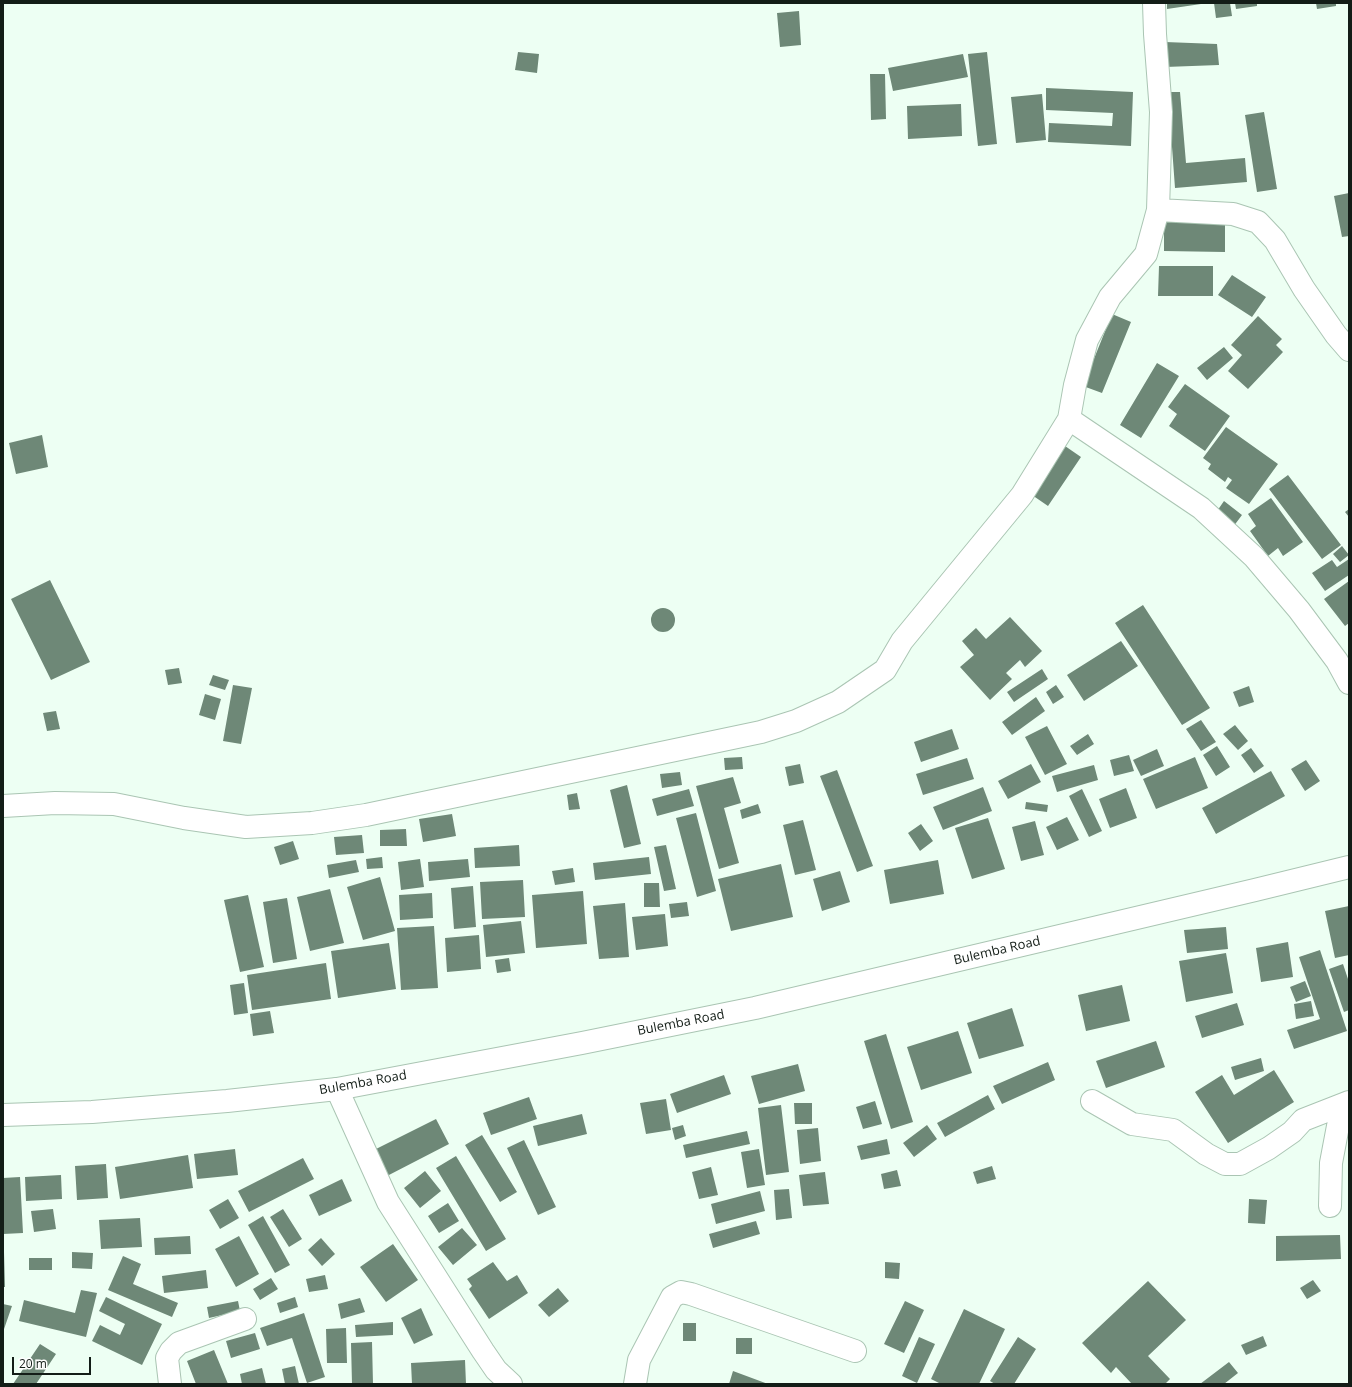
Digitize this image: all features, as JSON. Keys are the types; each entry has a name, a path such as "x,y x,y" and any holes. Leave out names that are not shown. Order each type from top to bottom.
{"street":[{"path":"3,806 55,803 114,804 184,818 246,827 312,823 366,815 754,734 796,721 838,702 886,670 902,641 1022,495 1069,419 1086,340 1110,297 1146,254 1158,210 1161,112 1154,3"},
{"path":"1158,210 1233,214 1258,222 1275,240 1304,289 1349,350"},
{"path":"1069,419 1201,508 1254,557 1299,610 1337,661 1349,683"},
{"name":"Bulemba Road","path":"3,1116 100,1112 227,1101 337,1089 582,1043 754,1008 1349,867"},
{"path":"337,1089 388,1202 483,1351 496,1370 511,1384"},
{"path":"1092,1101 1132,1124 1173,1130 1206,1154 1226,1164 1240,1164 1269,1148 1292,1132 1304,1120 1349,1102"},
{"path":"1330,1206 1331,1163 1338,1126 1349,1107"},
{"path":"635,1384 639,1360 672,1297 681,1292 691,1294 855,1352"},
{"path":"170,1384 167,1358 171,1351 179,1343 246,1319"}],"building":[{"path":"1167,3 1201,3 1201,4 1167,9"},
{"path":"1214,3 1230,3 1232,16 1216,18"},
{"path":"1235,3 1257,3 1257,6 1236,9"},
{"path":"1316,3 1336,3 1336,6 1317,9"},
{"path":"799,11 801,45 780,47 777,13"},
{"path":"1165,42 1217,44 1219,65 1165,67"},
{"path":"518,52 539,54 537,73 515,70"},
{"path":"987,52 997,144 978,146 968,54"},
{"path":"963,54 968,77 893,91 888,68"},
{"path":"870,74 885,74 886,119 871,120"},
{"path":"1046,88 1133,92 1131,146 1048,142 1049,123 1112,126 1113,113 1046,110"},
{"path":"1168,92 1180,92 1186,163 1245,158 1247,182 1175,188"},
{"path":"1042,94 1046,140 1016,143 1011,97"},
{"path":"961,104 962,136 908,139 907,106"},
{"path":"1264,112 1277,189 1257,192 1245,115"},
{"path":"1349,193 1349,236 1342,237 1334,196"},
{"path":"1164,221 1225,222 1225,252 1164,251"},
{"path":"1159,266 1213,266 1213,296 1158,296"},
{"path":"1232,275 1266,297 1252,317 1218,295"},
{"path":"1112,314 1131,322 1102,393 1083,386"},
{"path":"1258,316 1282,339 1276,345 1283,352 1248,389 1228,371 1242,355 1231,345"},
{"path":"1224,347 1233,358 1207,380 1197,368"},
{"path":"1157,363 1179,376 1141,438 1120,425"},
{"path":"1185,384 1230,416 1205,451 1169,426 1177,414 1168,407"},
{"path":"1226,427 1278,464 1249,504 1226,488 1232,480 1228,477 1225,482 1208,469 1211,464 1203,458"},
{"path":"42,435 48,467 16,474 9,443"},
{"path":"1065,446 1081,457 1048,506 1032,495"},
{"path":"1288,475 1341,545 1322,559 1269,489"},
{"path":"1271,498 1303,542 1283,556 1278,548 1268,556 1250,531 1256,526 1248,514"},
{"path":"1224,501 1242,515 1233,527 1215,514"},
{"path":"1349,509 1349,517 1345,512"},
{"path":"1342,546 1349,555 1340,562 1333,554"},
{"path":"1349,559 1349,575 1325,591 1312,573 1332,560 1337,567"},
{"path":"50,580 90,662 51,680 11,599"},
{"path":"1349,581 1349,623 1345,626 1324,599"},
{"path":"1143,605 1210,708 1182,725 1115,623"},
{"path":"663,608 672,611 675,620 672,629 663,632 654,629 651,620 654,611"},
{"path":"1010,617 1042,651 1025,667 1020,660 1006,673 1012,679 990,700 960,667 974,655 962,641 976,628 986,639"},
{"path":"1121,641 1138,666 1084,701 1067,675"},
{"path":"179,668 182,683 168,685 165,670"},
{"path":"1042,669 1048,679 1014,702 1007,692"},
{"path":"213,675 229,680 225,690 209,685"},
{"path":"233,685 252,688 241,744 223,741"},
{"path":"1056,685 1064,697 1053,704 1046,692"},
{"path":"1249,686 1254,702 1239,707 1233,692"},
{"path":"205,694 221,699 215,720 199,715"},
{"path":"1036,697 1045,711 1012,735 1002,722"},
{"path":"56,711 60,729 47,731 43,713"},
{"path":"1201,720 1216,742 1201,751 1186,729"},
{"path":"1235,725 1248,741 1238,750 1223,734"},
{"path":"1047,726 1067,764 1045,775 1025,737"},
{"path":"952,729 959,749 921,762 914,742"},
{"path":"1088,734 1094,744 1077,755 1070,746"},
{"path":"1217,746 1230,767 1216,776 1203,755"},
{"path":"1251,748 1264,766 1254,773 1241,755"},
{"path":"1157,749 1164,766 1141,776 1133,760"},
{"path":"1129,755 1134,771 1114,776 1110,760"},
{"path":"742,757 743,769 725,770 724,758"},
{"path":"1195,757 1208,788 1156,809 1143,779"},
{"path":"967,758 974,779 923,795 916,774"},
{"path":"1306,760 1320,781 1305,791 1291,769"},
{"path":"800,764 804,783 789,786 785,767"},
{"path":"1031,764 1041,782 1008,799 998,781"},
{"path":"1094,765 1098,780 1057,792 1052,776"},
{"path":"837,770 873,866 857,872 820,776"},
{"path":"1271,771 1285,796 1216,834 1202,808"},
{"path":"680,772 682,785 662,788 660,774"},
{"path":"733,777 741,803 724,808 739,863 719,869 696,786"},
{"path":"627,785 641,844 624,848 610,790"},
{"path":"983,787 992,811 943,830 933,807"},
{"path":"1126,788 1137,818 1110,828 1099,799"},
{"path":"689,789 694,806 657,816 652,799"},
{"path":"1082,789 1102,831 1089,837 1069,796"},
{"path":"577,793 580,809 569,810 567,795"},
{"path":"1026,802 1048,805 1047,812 1025,809"},
{"path":"758,804 761,813 742,819 740,810"},
{"path":"696,813 716,891 697,897 676,818"},
{"path":"452,814 456,836 423,842 419,819"},
{"path":"1067,817 1079,840 1057,850 1046,827"},
{"path":"988,818 1005,869 972,879 955,828"},
{"path":"803,820 816,870 795,875 783,825"},
{"path":"1035,821 1044,855 1021,861 1012,827"},
{"path":"921,824 933,841 920,851 908,833"},
{"path":"406,829 407,846 380,846 380,830"},
{"path":"362,835 364,853 336,855 334,837"},
{"path":"293,841 299,859 280,865 274,847"},
{"path":"519,845 520,866 475,868 474,848"},
{"path":"666,845 676,889 664,891 654,847"},
{"path":"382,857 383,868 367,869 366,859"},
{"path":"649,857 651,874 595,880 593,863"},
{"path":"420,859 424,887 401,890 398,862"},
{"path":"468,859 470,877 429,881 428,862"},
{"path":"356,860 359,872 329,878 327,865"},
{"path":"938,860 944,894 890,904 884,870"},
{"path":"781,864 793,917 731,931 718,879"},
{"path":"573,868 575,882 555,885 552,871"},
{"path":"840,871 850,902 822,911 813,879"},
{"path":"380,877 395,931 363,940 347,887"},
{"path":"523,880 525,917 482,919 480,882"},
{"path":"644,883 659,883 660,907 644,907"},
{"path":"473,886 476,927 454,929 451,888"},
{"path":"330,889 344,943 310,951 297,897"},
{"path":"583,891 587,944 536,948 532,895"},
{"path":"432,893 433,918 400,920 399,895"},
{"path":"248,895 264,967 240,972 224,900"},
{"path":"287,898 297,959 273,963 263,902"},
{"path":"687,902 689,916 671,918 669,904"},
{"path":"625,903 629,957 599,959 593,906"},
{"path":"1349,906 1349,955 1335,958 1325,911"},
{"path":"665,914 668,946 636,950 632,917"},
{"path":"521,921 525,953 486,957 483,925"},
{"path":"434,926 438,988 401,990 397,928"},
{"path":"1226,927 1228,949 1187,953 1184,930"},
{"path":"479,935 481,969 447,972 445,938"},
{"path":"1288,942 1293,977 1261,982 1256,948"},
{"path":"389,943 396,989 338,998 331,951"},
{"path":"1320,950 1347,1031 1294,1049 1287,1030 1320,1019 1299,957"},
{"path":"1226,953 1233,993 1186,1002 1179,961"},
{"path":"509,958 511,971 497,973 495,960"},
{"path":"326,963 331,999 252,1010 247,975"},
{"path":"1343,964 1349,982 1349,1010 1344,1012 1329,969"},
{"path":"1305,981 1311,996 1296,1002 1290,987"},
{"path":"244,983 248,1013 234,1015 230,985"},
{"path":"1122,985 1130,1021 1086,1031 1078,995"},
{"path":"1311,1001 1314,1016 1296,1019 1294,1004"},
{"path":"1237,1003 1244,1025 1202,1038 1195,1016"},
{"path":"1012,1008 1024,1046 979,1059 967,1023"},
{"path":"270,1011 274,1033 253,1036 250,1014"},
{"path":"958,1031 972,1073 921,1090 907,1047"},
{"path":"886,1034 913,1122 891,1129 864,1041"},
{"path":"1156,1041 1165,1067 1106,1088 1096,1061"},
{"path":"1261,1058 1264,1071 1235,1080 1231,1067"},
{"path":"1048,1062 1055,1080 1002,1104 993,1086"},
{"path":"798,1064 805,1091 759,1104 751,1076"},
{"path":"1274,1070 1294,1102 1228,1143 1195,1092 1222,1075 1234,1095"},
{"path":"724,1075 731,1094 677,1113 670,1094"},
{"path":"988,1095 995,1109 945,1137 937,1123"},
{"path":"529,1097 537,1119 491,1135 483,1113"},
{"path":"666,1099 671,1130 646,1134 640,1103"},
{"path":"875,1101 882,1124 863,1129 856,1107"},
{"path":"794,1103 812,1103 812,1124 795,1124"},
{"path":"781,1105 789,1172 766,1175 758,1108"},
{"path":"582,1114 587,1134 538,1146 533,1126"},
{"path":"436,1119 449,1144 387,1176 374,1150"},
{"path":"683,1125 686,1136 675,1140 672,1128"},
{"path":"927,1125 937,1139 914,1157 903,1143"},
{"path":"818,1128 821,1161 800,1164 797,1130"},
{"path":"747,1131 750,1144 686,1158 683,1145"},
{"path":"482,1135 517,1192 500,1202 465,1145"},
{"path":"887,1139 890,1154 861,1160 857,1146"},
{"path":"524,1140 556,1207 538,1215 507,1148"},
{"path":"235,1149 238,1175 197,1179 194,1154"},
{"path":"759,1149 765,1185 747,1188 741,1152"},
{"path":"188,1155 193,1188 120,1199 115,1167"},
{"path":"456,1156 506,1239 486,1251 436,1168"},
{"path":"303,1158 314,1179 249,1212 238,1191"},
{"path":"106,1164 108,1198 77,1200 75,1166"},
{"path":"992,1166 996,1179 977,1184 973,1172"},
{"path":"711,1167 718,1195 699,1199 692,1172"},
{"path":"897,1170 901,1186 884,1189 881,1174"},
{"path":"425,1171 441,1191 420,1208 404,1188"},
{"path":"825,1172 829,1204 803,1206 799,1175"},
{"path":"61,1175 62,1199 26,1201 25,1177"},
{"path":"20,1177 23,1233 3,1234 3,1178"},
{"path":"342,1179 352,1201 319,1216 309,1195"},
{"path":"789,1189 792,1218 776,1220 774,1190"},
{"path":"760,1191 765,1211 716,1224 711,1204"},
{"path":"228,1199 239,1218 220,1229 209,1210"},
{"path":"1249,1199 1267,1200 1265,1224 1248,1223"},
{"path":"448,1203 459,1221 439,1233 428,1216"},
{"path":"53,1209 56,1229 34,1232 31,1211"},
{"path":"283,1209 302,1239 289,1247 270,1217"},
{"path":"263,1216 290,1265 275,1273 248,1225"},
{"path":"140,1218 142,1247 101,1249 99,1220"},
{"path":"756,1221 760,1234 713,1248 709,1234"},
{"path":"462,1228 477,1245 453,1265 438,1247"},
{"path":"1340,1235 1341,1259 1276,1261 1276,1236"},
{"path":"190,1236 191,1254 155,1255 154,1238"},
{"path":"239,1236 259,1274 236,1287 215,1249"},
{"path":"321,1238 335,1254 322,1266 308,1250"},
{"path":"393,1244 418,1280 386,1302 360,1267"},
{"path":"4,1252 5,1287 3,1287"},
{"path":"72,1252 93,1253 92,1269 72,1268"},
{"path":"123,1256 141,1264 133,1284 178,1303 172,1317 108,1290"},
{"path":"29,1258 52,1258 52,1270 29,1270"},
{"path":"493,1262 507,1281 517,1275 528,1293 489,1319 469,1289 472,1286 467,1279"},
{"path":"885,1262 900,1263 899,1279 885,1278"},
{"path":"206,1270 208,1288 164,1293 162,1276"},
{"path":"325,1275 328,1289 309,1292 306,1279"},
{"path":"271,1278 278,1289 260,1300 253,1289"},
{"path":"1313,1280 1321,1291 1307,1299 1300,1288"},
{"path":"1148,1281 1186,1320 1148,1356 1170,1379 1165,1384 1132,1384 1116,1367 1111,1373 1082,1343"},
{"path":"558,1288 569,1301 549,1317 538,1305"},
{"path":"81,1290 97,1293 86,1337 19,1321 24,1300 75,1313"},
{"path":"106,1297 162,1324 142,1365 92,1341 100,1325 120,1335 125,1324 99,1311"},
{"path":"295,1297 298,1307 280,1313 277,1303"},
{"path":"360,1298 365,1312 341,1319 338,1304"},
{"path":"238,1301 240,1311 209,1318 207,1307"},
{"path":"905,1301 924,1310 904,1353 884,1344"},
{"path":"3,1304 12,1306 3,1332"},
{"path":"421,1308 433,1335 414,1344 401,1318"},
{"path":"964,1309 1005,1329 979,1384 941,1384 931,1379"},
{"path":"304,1313 325,1377 307,1383 292,1338 267,1346 260,1328"},
{"path":"393,1322 393,1335 356,1337 355,1325"},
{"path":"683,1323 696,1323 696,1341 683,1341"},
{"path":"346,1328 347,1363 327,1363 326,1329"},
{"path":"255,1333 260,1349 231,1358 226,1341"},
{"path":"1263,1336 1267,1346 1246,1355 1241,1345"},
{"path":"919,1337 935,1344 917,1383 902,1376"},
{"path":"1018,1337 1036,1349 1014,1384 995,1384 990,1381"},
{"path":"736,1338 752,1338 752,1354 736,1354"},
{"path":"372,1342 373,1384 352,1384 351,1343"},
{"path":"40,1344 56,1354 36,1384 13,1384"},
{"path":"214,1350 228,1384 196,1384 187,1361"},
{"path":"465,1360 466,1384 412,1384 411,1363"},
{"path":"1229,1362 1238,1373 1224,1384 1200,1384"},
{"path":"295,1366 299,1384 285,1384 282,1369"},
{"path":"262,1368 266,1384 242,1384 240,1374"},
{"path":"733,1371 768,1384 729,1384"}]}
